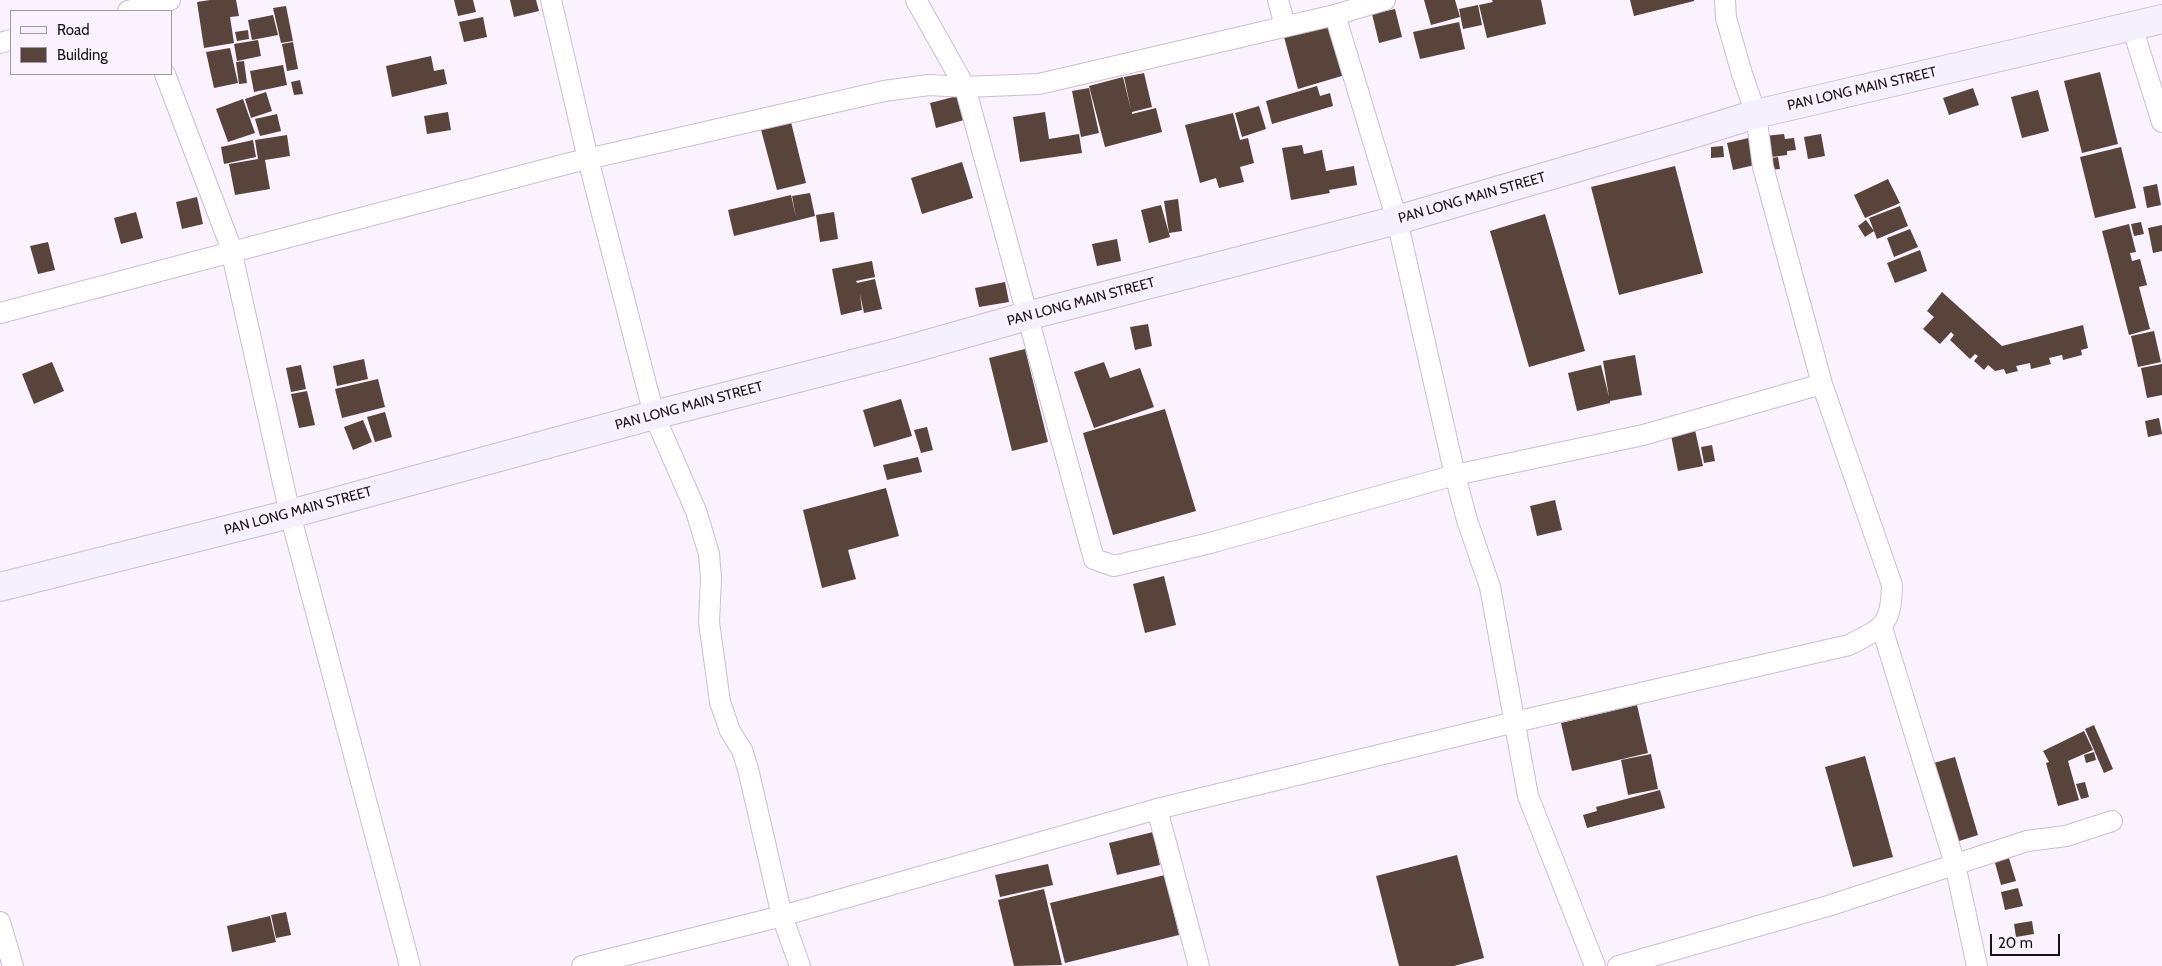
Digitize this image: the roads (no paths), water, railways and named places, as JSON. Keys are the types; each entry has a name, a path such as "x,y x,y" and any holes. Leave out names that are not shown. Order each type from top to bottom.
{"street":[{"path":"136,10 170,0"},
{"path":"551,0 588,159 654,415 696,511 710,554 712,578 709,622 720,702 730,731 742,750 748,769 782,916 800,966"},
{"path":"916,0 965,87 1094,559 1114,566 1210,543 1455,475 1643,434 1822,384"},
{"path":"1278,0 1285,26"},
{"path":"0,314 588,159 884,91 929,86 965,87 1039,84 1334,15 1385,0"},
{"path":"582,966 782,916 1157,810 1515,722 1849,645 1882,628 1892,608 1892,585 1822,384 1763,166 1756,114 1726,18 1724,0"},
{"path":"1334,15 1396,220 1455,475 1467,520 1490,587 1528,796 1595,966"},
{"name":"PAN LONG MAIN STREET","path":"0,587 290,514 654,415 904,351 1028,316 1396,220 1756,114 2162,19"},
{"path":"2132,27 2162,122"},
{"path":"165,75 230,245 230,252 290,514 410,966"},
{"path":"1882,628 1955,864 1977,966"},
{"path":"1157,810 1199,966"},
{"path":"1618,966 1828,906 2027,841 2066,836 2112,821"},
{"path":"0,922 13,966"}]}
